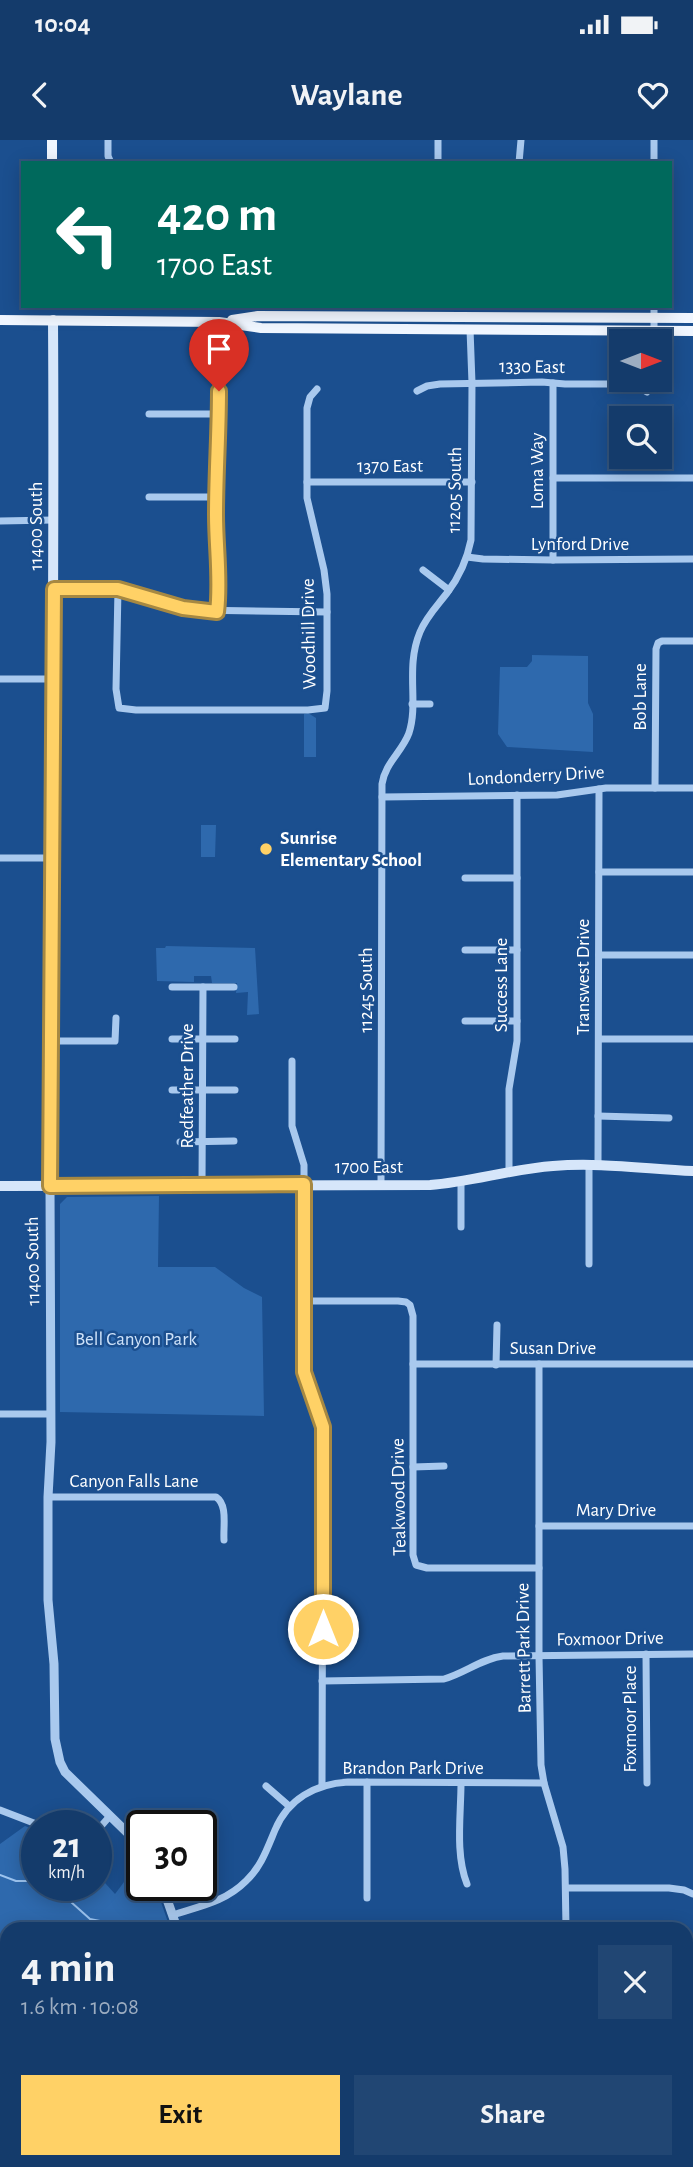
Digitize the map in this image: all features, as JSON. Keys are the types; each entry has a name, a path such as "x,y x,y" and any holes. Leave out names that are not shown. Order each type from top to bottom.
{"main road":[{"path":"52,140 52,161"},
{"name":"11400 South","path":"50,1186 54,679 52,308"},
{"path":"219,322 258,316 654,312 693,318"},
{"path":"0,320 219,322 261,328 609,330"},
{"path":"672,330 693,331"},
{"name":"1700 East","path":"0,1186 430,1185 461,1183 550,1166 693,1171"}],"street":[{"path":"108,140 110,161"},
{"path":"438,140 438,161"},
{"path":"519,161 521,140"},
{"path":"654,140 654,161"},
{"path":"217,612 219,322"},
{"name":"11205 South","path":"382,797 386,768 409,733 411,671 416,643 428,618 449,590 467,557 472,522 470,329"},
{"name":"Loma Way","path":"553,383 553,560"},
{"name":"1330 East","path":"417,391 440,384 609,384"},
{"name":"Woodhill Drive","path":"118,589 116,690 119,708 324,708 327,691 326,582 308,510 307,482 307,408 310,397 317,389"},
{"path":"149,414 219,414"},
{"path":"553,478 693,478"},
{"name":"1370 East","path":"307,482 472,482"},
{"path":"149,497 216,497"},
{"path":"0,521 53,520"},
{"name":"Lynford Drive","path":"467,557 553,560 693,559"},
{"path":"423,570 449,590"},
{"path":"54,589 118,589 183,608 217,612 327,612"},
{"name":"Bob Lane","path":"655,788 656,649 662,641 693,640"},
{"path":"0,679 54,679"},
{"path":"412,705 430,704"},
{"name":"Londonderry Drive","path":"382,797 568,794 599,789 693,788"},
{"name":"Transwest Drive","path":"589,1264 598,1116 599,789"},
{"name":"Success Lane","path":"509,1173 509,1089 517,1041 517,795"},
{"name":"11245 South","path":"382,797 382,1184"},
{"path":"0,858 52,858"},
{"path":"599,872 693,872"},
{"path":"465,878 517,878"},
{"path":"465,950 517,950"},
{"path":"599,955 693,955"},
{"path":"172,987 234,987"},
{"name":"Redfeather Drive","path":"202,987 202,1185"},
{"path":"52,1041 115,1041 116,1017"},
{"path":"465,1021 517,1021"},
{"path":"172,1039 235,1039"},
{"path":"598,1039 693,1039"},
{"path":"292,1061 292,1126 303,1157 304,1372 323,1427 322,1786"},
{"path":"172,1090 235,1090"},
{"path":"598,1116 669,1118"},
{"path":"180,1142 234,1142"},
{"path":"461,1183 461,1227"},
{"name":"11400 South","path":"50,1186 51,1415 48,1600 54,1664 57,1751 65,1772 102,1810"},
{"name":"Teakwood Drive","path":"303,1301 398,1301 410,1305 413,1316 413,1555 416,1565 426,1568 539,1568"},
{"path":"496,1364 497,1325"},
{"name":"Susan Drive","path":"413,1364 693,1364"},
{"name":"Barrett Park Drive","path":"539,1364 541,1765 563,1847 566,1922"},
{"path":"0,1414 51,1415"},
{"path":"413,1466 444,1466"},
{"name":"Canyon Falls Lane","path":"48,1497 216,1497 222,1501 223,1506 223,1540"},
{"name":"Mary Drive","path":"539,1526 693,1526"},
{"name":"Foxmoor Place","path":"646,1654 647,1783"},
{"name":"Foxmoor Drive","path":"322,1681 431,1681 456,1676 490,1658 693,1654"},
{"path":"367,1782 367,1898"},
{"name":"Brandon Park Drive","path":"173,1915 220,1900 236,1891 260,1864 289,1806 311,1790 322,1786 367,1782 544,1783"},
{"path":"461,1783 461,1859 467,1884"},
{"path":"266,1786 289,1806"},
{"path":"0,1810 21,1818"},
{"name":"11400 South","path":"112,1820 126,1832"},
{"path":"566,1888 669,1888 693,1894"},
{"path":"168,1901 175,1922"}],"green space":[{"path":"532,655 588,656 588,703 593,714 593,752 507,747 498,734 500,667 527,667 532,661"},
{"path":"308,713 316,718 316,757 304,757 304,714"},
{"path":"201,825 216,825 215,857 201,857"},
{"path":"156,948 255,948 259,1014 247,1015 248,992 236,993 237,983 212,983 211,976 194,976 194,982 157,981"},
{"name":"Bell Canyon Park","path":"159,1196 158,1267 215,1267 262,1297 264,1416 60,1412 60,1204 67,1197"},
{"path":"21,1829 21,1901 112,1901 112,1891 115,1894 126,1879 126,1901 161,1901 168,1922 0,1922 0,1844"}],"waterway":[{"path":"0,1875 21,1881"},
{"path":"70,1901 90,1919 101,1922"}],"place":[{"name":"Sunrise Elementary School","path":"266,849"}],"route":[{"path":"219,391 216,464 216,556 219,585 217,612 183,608 118,589 54,589 50,1186 304,1184 304,1372 323,1427 323,1629"}]}
